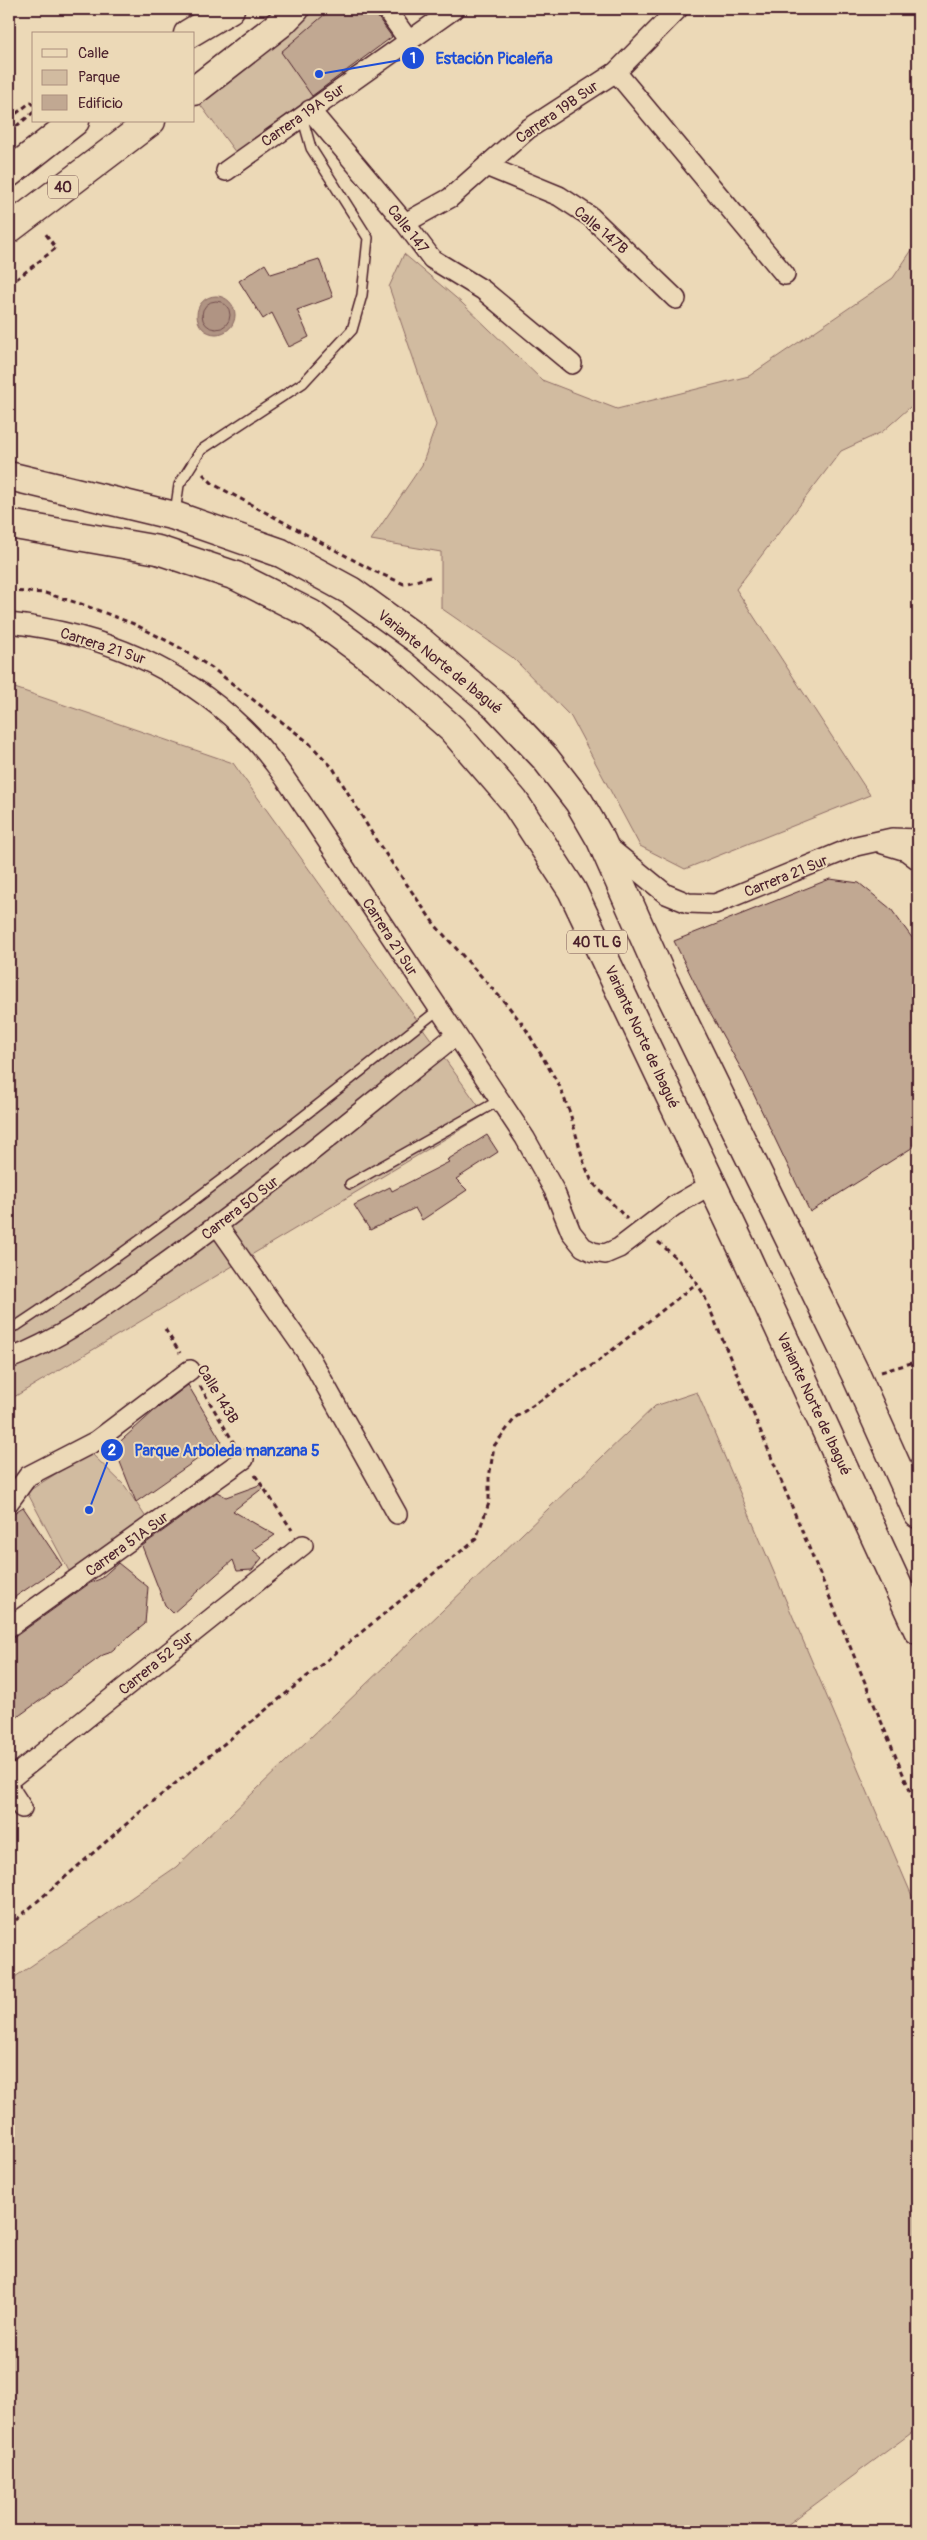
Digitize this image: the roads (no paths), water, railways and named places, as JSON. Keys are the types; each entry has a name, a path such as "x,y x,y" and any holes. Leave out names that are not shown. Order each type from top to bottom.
{"main road":[{"path":"191,32 230,9"},
{"path":"195,90 280,24 295,9"},
{"path":"9,173 74,122"},
{"name":"40","path":"19,221 150,122"},
{"name":"Variante Norte de Ibagué","path":"9,476 175,516 281,553 351,591 420,641 496,706 545,758 579,802 601,840 661,975 855,1372 918,1514"},
{"name":"Variante Norte de Ibagué","path":"9,524 158,550 236,576 311,614 383,667 452,729 514,800 572,890 712,1184 918,1630"}],"street":[{"path":"386,9 408,41"},
{"name":"Carrera 19A Sur","path":"226,170 454,9"},
{"name":"Carrera 19B Sur","path":"405,223 450,198 528,129 616,72 678,9"},
{"path":"616,72 786,275"},
{"name":"Calle 147","path":"306,113 405,223 432,260 483,290 572,364"},
{"name":"Calle 147B","path":"486,166 559,196 591,217 676,299"},
{"name":"Carrera 21 Sur","path":"9,623 35,626 71,635 145,658 178,678 243,728 271,759 306,809 525,1138 554,1190 571,1232 583,1246 593,1252 605,1254 618,1248 674,1206 712,1184"},
{"name":"Carrera 21 Sur","path":"601,840 666,894 688,904 715,904 856,846 892,838 918,839"},
{"path":"872,842 906,851 918,860"},
{"name":"Carrera 50 Sur","path":"9,1358 34,1349 102,1308 218,1226 456,1036"},
{"path":"218,1226 309,1356 397,1514"},
{"path":"9,1477 28,1476 96,1441 190,1370"},
{"name":"Carrera 51A Sur","path":"9,1627 244,1459"},
{"path":"9,1502 28,1476"},
{"name":"Carrera 52 Sur","path":"9,1780 303,1545"},
{"path":"9,1788 22,1808"}],"lane":[{"path":"175,516 179,485 201,450 303,383 352,330 362,295 368,238 311,148 306,113"},
{"path":"9,1328 18,1325 97,1272 231,1174 438,1010"},
{"path":"350,1184 500,1100"}],"water":[{"path":"216,296 223,297 229,302 234,308 234,322 229,328 223,333 216,334 209,333 203,328 198,322 197,315 198,308 203,302 209,297"}],"place":[{"name":"Estación Picaleña","path":"319,74"},
{"name":"Parque Arboleda manzana 5","path":"89,1510"}]}
